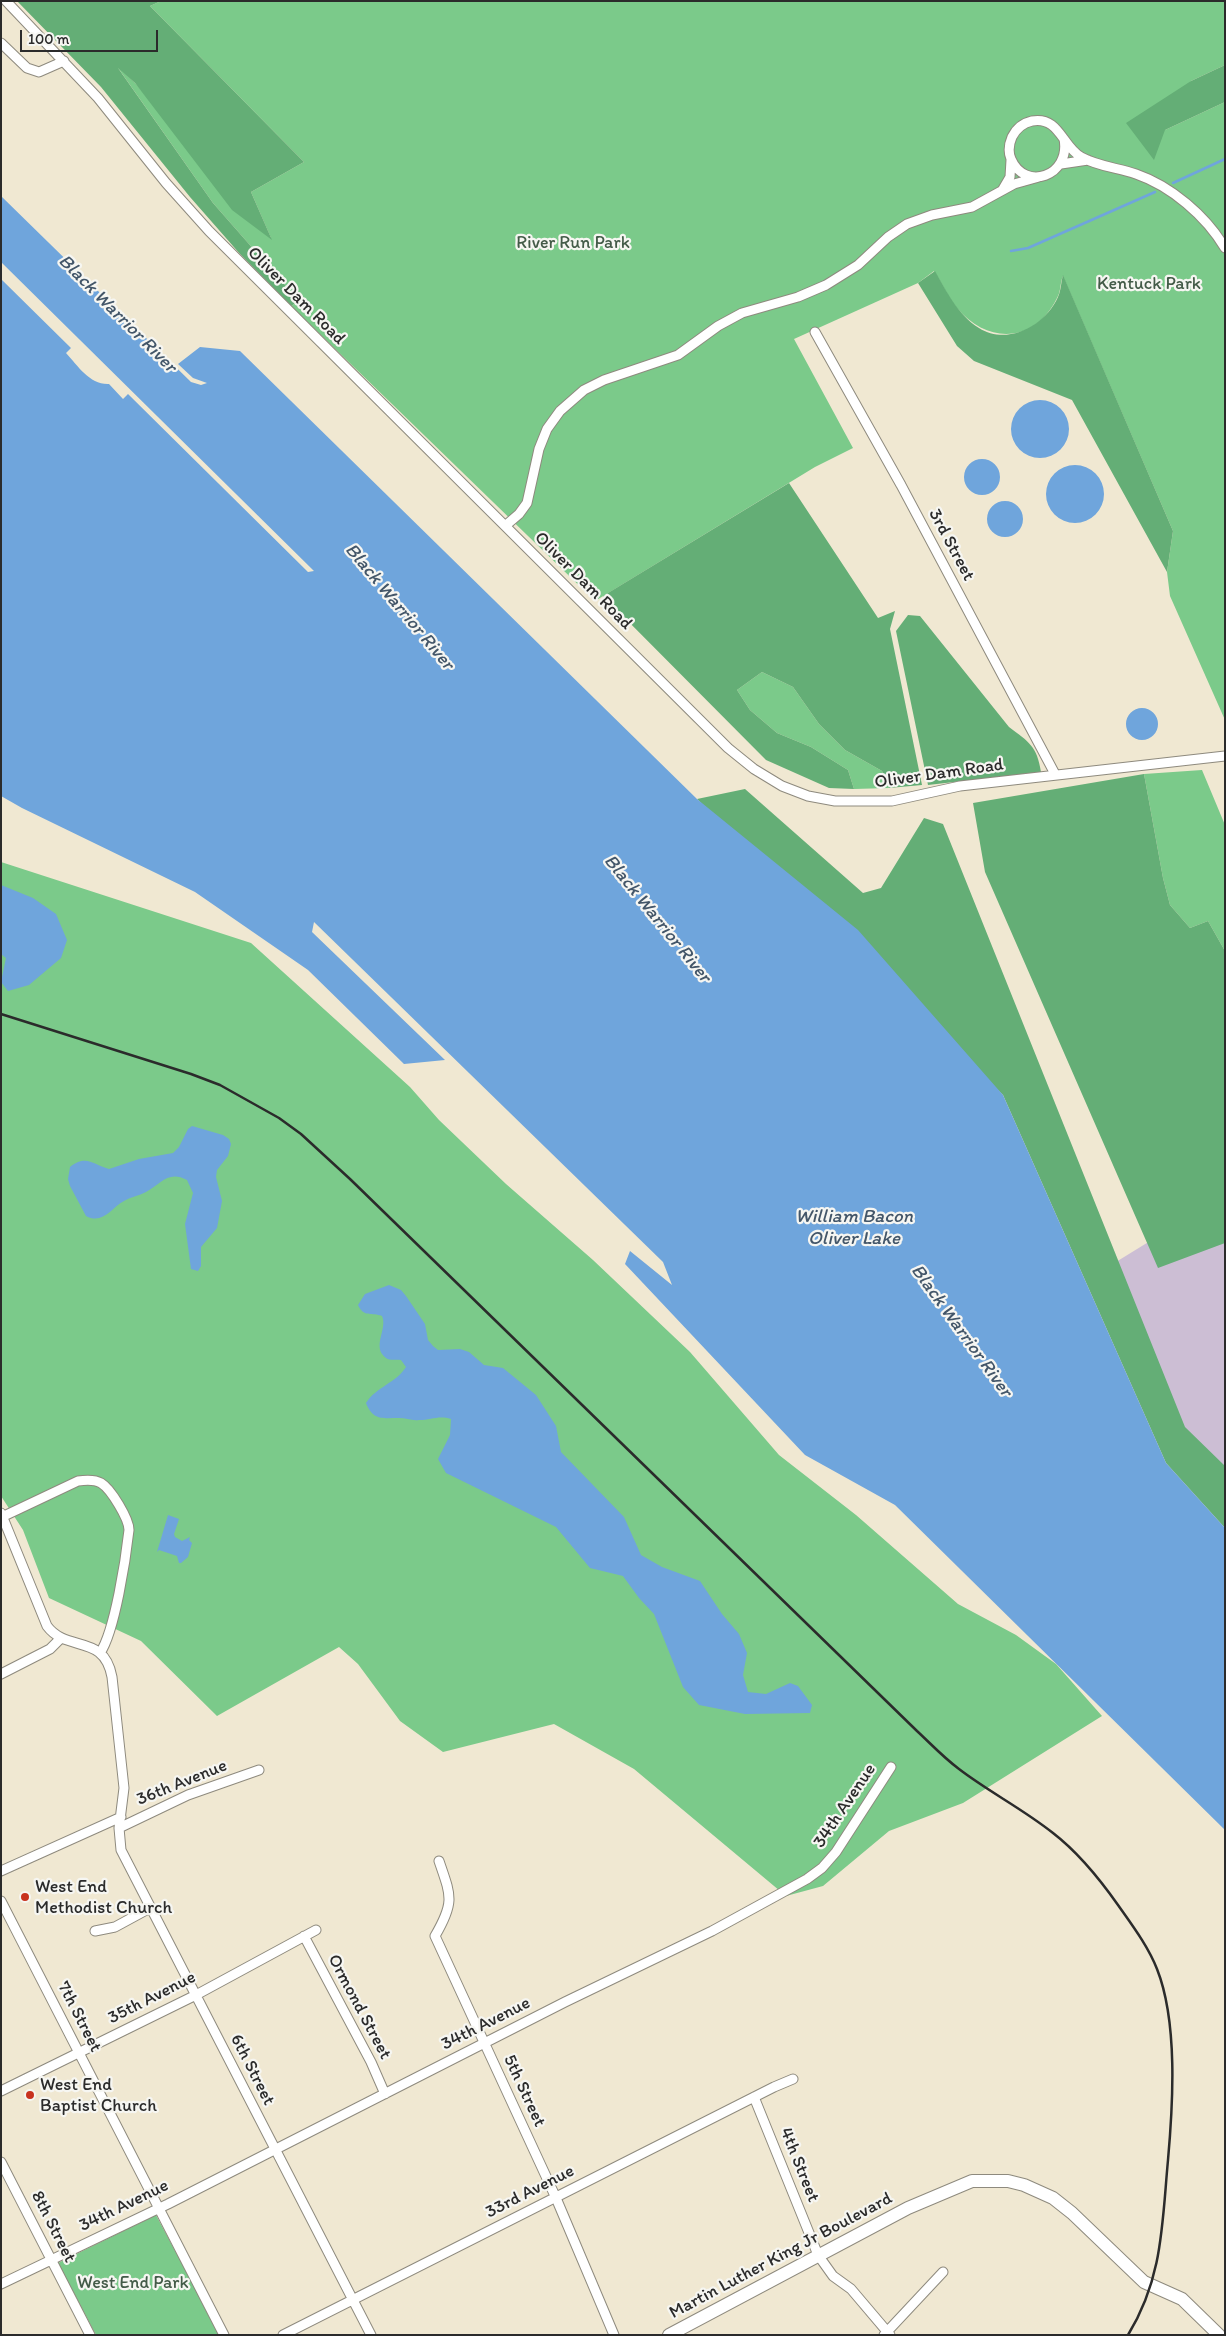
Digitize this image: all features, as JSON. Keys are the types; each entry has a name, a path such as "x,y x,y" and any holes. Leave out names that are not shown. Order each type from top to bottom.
{"main road":[{"name":"Martin Luther King Jr Boulevard","path":"669,2335 908,2208 972,2181 1008,2181 1024,2185 1053,2198 1072,2213 1144,2282 1182,2299 1219,2335"}],"street":[{"name":"Oliver Dam Road","path":"6,1 98,98 166,183 209,231 728,748 754,769 782,786 808,796 835,801 892,801 960,786 1225,756"},
{"path":"1,43 27,68 39,72 64,61"},
{"path":"997,194 1005,187 1010,177 1010,141 1020,127 1027,122 1045,122 1059,131 1076,154 1146,177 1169,191 1201,217 1225,248"},
{"path":"505,526 519,514 527,503 539,449 547,429 568,403 584,390 604,380 678,355 718,326 742,313 798,297 826,285 858,265 888,237 907,224 972,207 1014,184 1055,171 1061,164 1066,148 1064,139"},
{"path":"1011,159 1022,172 1039,177"},
{"path":"1061,164 1091,160"},
{"name":"3rd Street","path":"815,332 900,485 1055,774"},
{"path":"89,1480 101,1483 107,1489 127,1518 130,1530 116,1604 106,1641 100,1653 86,1644 60,1639 52,1632 40,1612 2,1515 78,1481 89,1480"},
{"path":"1,1674 50,1649 60,1639"},
{"name":"6th Street","path":"100,1653 109,1665 112,1677 124,1788 119,1828 121,1850 371,2335"},
{"name":"34th Avenue","path":"1,2284 158,2209 484,2043 720,1927 807,1879 822,1868 836,1852 891,1767"},
{"name":"36th Avenue","path":"119,1828 188,1795 259,1770"},
{"name":"36th Avenue","path":"1,1871 120,1817"},
{"name":"5th Street","path":"439,1860 449,1891 450,1906 447,1916 435,1936 556,2198 614,2335"},
{"name":"7th Street","path":"1,1900 224,2335"},
{"path":"94,1931 115,1927 150,1908"},
{"name":"35th Avenue","path":"1,2091 196,1995 316,1930"},
{"name":"Ormond Street","path":"304,1936 371,2062 385,2094"},
{"name":"33rd Avenue","path":"283,2335 793,2079"},
{"name":"4th Street","path":"754,2097 818,2255 833,2276 851,2289 887,2334"},
{"name":"8th Street","path":"1,2162 90,2335"},
{"path":"887,2334 943,2272"}],"shaded area":[{"path":"1225,1195 1225,1523 1098,1273"}],"green space":[{"path":"17,1 161,1 150,6 304,162 251,192 272,240 232,210 135,83 118,68 213,203 299,301 291,306 240,254 190,197 101,87"},
{"name":"River Run Park","path":"161,1 1225,1 1225,65 1191,81 1165,130 1225,102 1225,720 1170,596 1167,572 1173,531 1063,276 1058,296 1048,313 1036,324 1024,331 1010,334 996,333 969,320 954,304 934,271 918,283 794,339 853,448 815,467 595,601 291,306 299,301 213,203 116,65 135,83 271,238 251,192 304,162 150,6"},
{"path":"1225,65 1225,102 1165,130 1154,160 1126,123 1191,81"},
{"path":"935,271 965,317 979,328 1001,335 1013,334 1024,330 1044,317 1058,297 1063,275 1173,531 1167,572 1072,400 974,361 957,346 918,283"},
{"path":"789,483 878,618 895,611 890,629 922,785 889,788 882,771 845,750 819,724 793,687 762,672 737,690 750,710 777,733 811,747 848,770 854,789 829,788 766,760 603,596"},
{"path":"908,615 920,616 1009,727 1031,745 1037,756 1041,772 928,785 896,631"},
{"path":"762,672 793,687 819,724 845,750 882,771 889,788 854,789 848,770 811,747 777,733 750,710 737,690"},
{"path":"1202,770 1225,825 1225,951 1208,921 1190,928 1170,905 1163,878 1144,774"},
{"path":"1144,774 1163,878 1170,905 1190,928 1208,921 1225,951 1225,1243 1158,1268 985,872 973,803"},
{"path":"745,789 863,893 881,888 924,818 943,824 1185,1427 1225,1466 1225,1528 1166,1463 1003,1095 697,799"},
{"path":"1,862 251,943 410,1087 439,1120 506,1184 593,1260 690,1352 779,1455 856,1515 958,1604 1016,1635 1056,1664 1102,1716 963,1803 889,1831 823,1886 786,1896 634,1769 554,1724 443,1752 400,1721 358,1664 339,1647 217,1716 141,1641 49,1598 23,1530 1,1496"},
{"name":"West End Park","path":"156,2215 220,2335 96,2335 58,2263"}],"water":[{"name":"William Bacon Oliver Lake","path":"1,196 191,382 201,385 207,383 193,378 178,364 200,347 240,351 697,799 858,930 1003,1095 1166,1463 1225,1528 1225,1830 895,1505 805,1455 625,1264 630,1251 672,1285 663,1262 314,922 312,932 445,1060 404,1064 308,970 195,892 1,796 1,279 71,348 66,353 85,374 96,381 109,384 123,399 128,394 308,572 314,571 1,262"},
{"path":"1040,400 1051,402 1064,413 1069,429 1067,440 1056,453 1040,458 1029,456 1016,445 1011,429 1013,418 1024,405"},
{"path":"982,459 994,465 1000,477 994,489 982,495 970,489 964,477 970,465"},
{"path":"1075,465 1086,467 1099,478 1104,494 1102,505 1091,518 1075,523 1064,521 1051,510 1046,494 1048,483 1059,470"},
{"path":"1005,501 1017,507 1023,519 1017,531 1005,537 993,531 987,519 993,507"},
{"path":"1142,708 1154,712 1158,724 1154,736 1142,740 1130,736 1126,724 1130,712"},
{"path":"1,885 33,898 56,914 67,940 61,958 29,985 8,991 1,982 6,958 1,954"},
{"path":"192,1126 223,1135 229,1139 231,1144 228,1156 217,1170 216,1177 222,1201 217,1228 201,1247 201,1266 198,1271 191,1269 185,1224 193,1193 187,1180 180,1177 165,1179 146,1192 119,1204 102,1217 92,1218 86,1216 68,1179 70,1167 81,1161 90,1162 109,1169 139,1159 173,1153 179,1147 188,1129"},
{"path":"389,1285 401,1290 406,1296 425,1324 428,1340 438,1350 460,1349 469,1352 484,1365 503,1368 536,1395 556,1426 561,1452 624,1517 641,1555 662,1567 700,1581 722,1614 739,1634 747,1653 743,1675 748,1692 766,1694 790,1683 798,1686 812,1705 810,1713 745,1714 699,1705 683,1687 654,1614 639,1598 623,1576 590,1568 556,1527 446,1473 438,1459 450,1435 451,1419 416,1420 383,1418 372,1413 366,1403 406,1367 401,1360 391,1360 382,1354 380,1343 383,1326 382,1316 363,1312 358,1305 365,1294"},
{"path":"168,1515 179,1519 174,1534 175,1537 182,1541 190,1537 189,1540 192,1543 188,1557 181,1563 179,1563 177,1556 159,1550 157,1552"}],"waterway":[{"path":"1173,183 1225,159"},
{"path":"1011,251 1028,248 1155,192"}],"railway":[{"path":"1,1014 191,1074 220,1085 279,1118 301,1134 350,1179 953,1765 1053,1833 1088,1866 1134,1928 1153,1960 1164,1990 1171,2038 1171,2114 1159,2250 1148,2293 1140,2314 1128,2335"}],"place":[{"name":"West End Methodist Church","path":"25,1897"},
{"name":"West End Baptist Church","path":"30,2095"}],"park label":[{"name":"Kentuck Park","path":"1149,284"}],"water label":[{"name":"Black Warrior River","path":"117,314"},
{"name":"Black Warrior River","path":"399,607"},
{"name":"Black Warrior River","path":"657,919"},
{"name":"Black Warrior River","path":"961,1331"}]}
